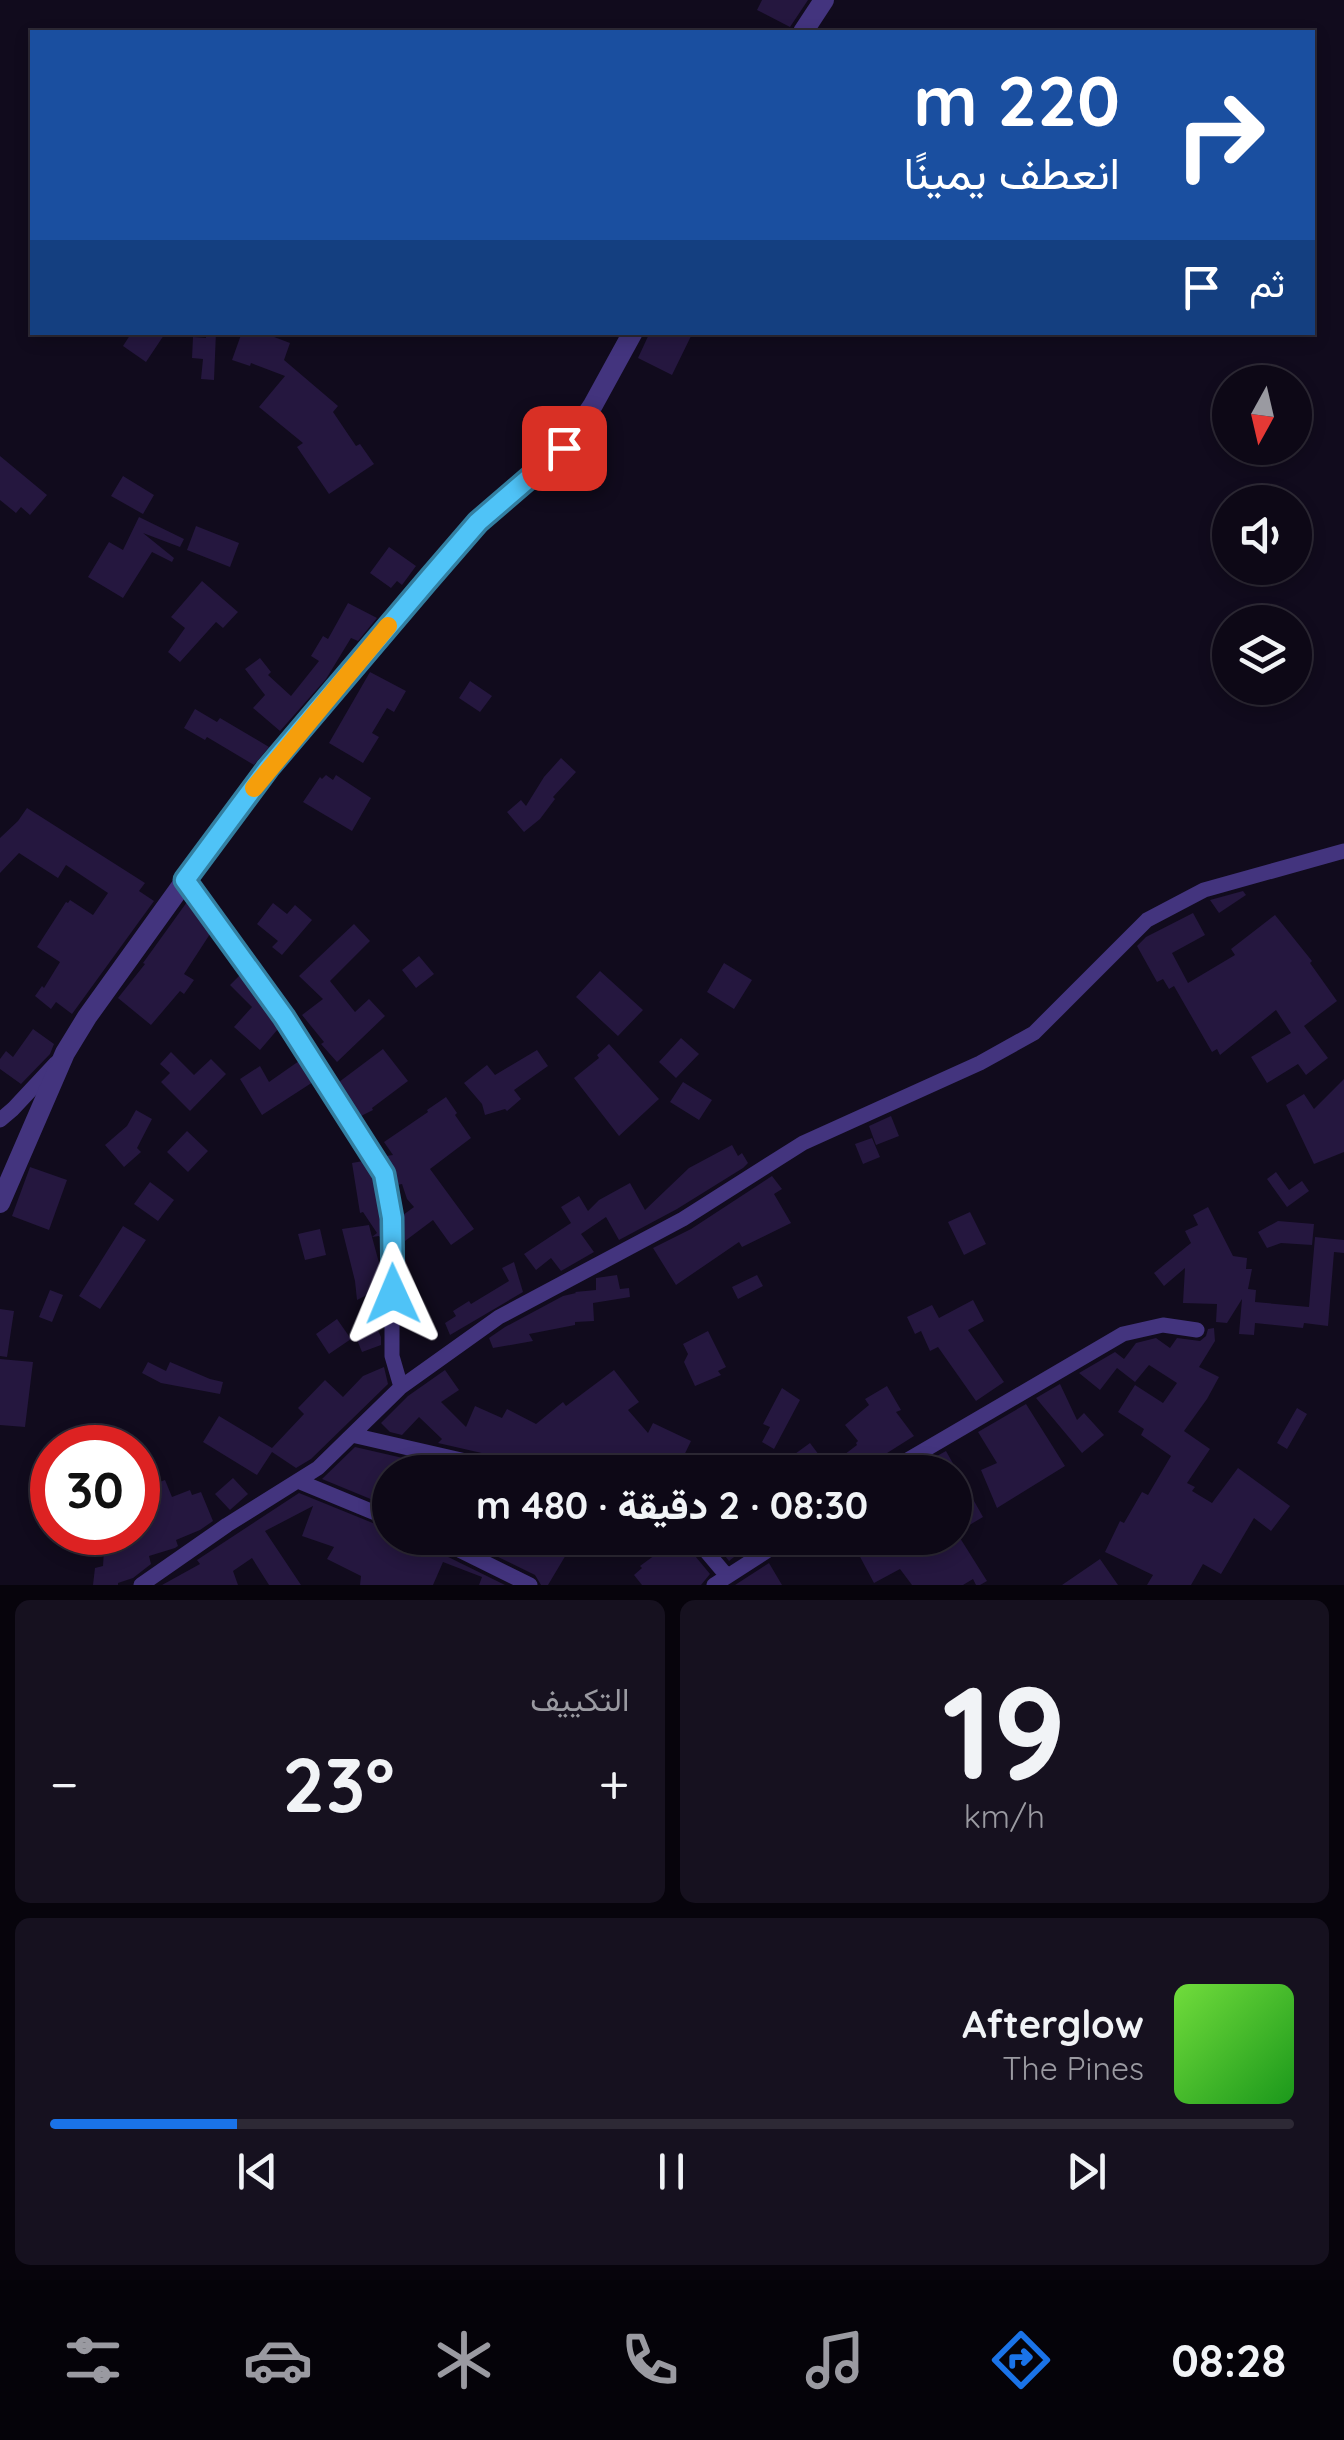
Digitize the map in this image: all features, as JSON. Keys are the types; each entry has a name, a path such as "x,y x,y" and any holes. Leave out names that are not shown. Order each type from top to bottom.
{"street":[{"path":"804,30 824,0"},
{"path":"0,1203 66,1052 87,1016 185,880 268,768 478,522 564,448 631,335"},
{"path":"140,1585 318,1468 401,1387 500,1316 683,1219 802,1142 1034,1034 1147,920 1204,890 1344,851"},
{"path":"185,880 284,1017 384,1174 392,1218 392,1356 401,1387"},
{"path":"0,1120 66,1052"},
{"path":"916,1455 1123,1334 1163,1325 1197,1330"},
{"path":"352,1435 439,1455"},
{"path":"298,1480 372,1511"},
{"path":"470,1555 530,1585"},
{"path":"705,1555 720,1580 760,1555"}],"building":[{"path":"762,0 808,0 790,27 757,10"},
{"path":"130,335 164,335 146,362 123,346"},
{"path":"216,335 214,380 201,379 203,359 192,358 193,337"},
{"path":"241,335 269,335 290,343 284,360 338,406 333,412 374,464 329,494 297,447 303,443 259,407 285,376 232,360"},
{"path":"649,335 692,335 672,375 638,358"},
{"path":"539,406 562,426 548,443 524,423"},
{"path":"0,456 47,495 30,515 21,507 16,513 0,500"},
{"path":"123,476 154,495 143,514 111,496"},
{"path":"139,517 184,539 180,547 143,533 174,558 172,562 152,552 123,598 88,577 109,542 123,550"},
{"path":"196,526 239,543 230,567 187,550"},
{"path":"389,547 416,566 402,585 397,581 391,588 370,573"},
{"path":"202,581 238,612 223,628 216,622 180,662 168,652 185,628 171,617"},
{"path":"348,603 377,618 358,641 351,638 326,679 280,731 253,708 265,695 245,669 260,658 271,672 268,675 291,696 319,661 311,656 323,636 328,639"},
{"path":"370,672 406,691 394,712 387,708 372,733 379,737 363,763 329,743"},
{"path":"470,681 492,696 480,712 459,698"},
{"path":"195,709 217,722 220,718 269,747 254,765 207,737 205,740 184,728"},
{"path":"561,758 576,772 553,797 540,819 524,832 507,812 521,800 526,806"},
{"path":"326,775 333,780 336,775 371,798 352,831 303,802 320,777"},
{"path":"27,808 145,883 139,891 154,901 72,1014 56,1002 51,1009 35,996 60,962 37,947 66,902 70,900 93,915 108,893 66,865 58,878 19,853 0,873 0,838"},
{"path":"1243,891 1246,895 1219,913 1210,900"},
{"path":"187,902 210,934 184,974 194,980 151,1025 118,998"},
{"path":"273,903 287,914 295,905 312,920 282,955 272,947 278,941 257,924"},
{"path":"1193,913 1205,935 1172,953 1188,983 1235,955 1231,949 1275,915 1312,961 1337,1001 1304,1026 1328,1058 1306,1075 1298,1064 1267,1083 1251,1057 1291,1033 1276,1010 1220,1055 1217,1049 1212,1052 1174,986 1169,989 1163,979 1157,982 1137,946 1146,937"},
{"path":"354,924 370,941 330,981 355,1012 369,999 385,1016 337,1062 302,1015 323,999 299,976"},
{"path":"419,956 434,974 416,988 402,970"},
{"path":"724,963 752,980 734,1009 707,992"},
{"path":"600,971 643,1010 618,1036 576,997"},
{"path":"240,975 278,1029 260,1050 234,1027 252,1007 230,985"},
{"path":"33,1029 54,1044 50,1054 21,1084 0,1069 0,1059 6,1051 13,1057"},
{"path":"681,1038 699,1054 676,1078 659,1062"},
{"path":"609,1044 659,1099 619,1136 574,1078 599,1058 597,1055"},
{"path":"383,1049 408,1081 361,1116 339,1082"},
{"path":"537,1050 548,1066 514,1090 521,1099 507,1111 485,1115 482,1104 464,1083 487,1065 495,1075"},
{"path":"171,1052 194,1075 211,1059 226,1074 190,1111 161,1082 170,1073 160,1064"},
{"path":"299,1061 313,1082 262,1115 240,1079 260,1066 269,1082"},
{"path":"1344,1079 1344,1152 1314,1164 1286,1105 1304,1094 1314,1109"},
{"path":"683,1082 712,1100 699,1120 670,1102"},
{"path":"446,1097 471,1138 430,1169 474,1229 451,1245 433,1220 405,1241 403,1215 414,1207 402,1184 397,1185 395,1170 386,1156 393,1155 384,1142"},
{"path":"136,1110 152,1119 137,1148 141,1152 124,1167 105,1145 127,1126"},
{"path":"891,1116 899,1136 876,1145 869,1126"},
{"path":"187,1131 208,1151 188,1172 167,1152"},
{"path":"872,1138 880,1157 863,1164 855,1144"},
{"path":"732,1145 748,1163 743,1168 619,1240 606,1217 581,1234 594,1252 561,1271 551,1258 536,1270 524,1254 571,1223 561,1207 579,1196 588,1211 599,1200 630,1183 645,1210 689,1168"},
{"path":"363,1161 373,1177 381,1239 372,1237 377,1233 360,1213 352,1163"},
{"path":"30,1167 67,1180 49,1230 12,1216"},
{"path":"1276,1172 1289,1190 1302,1181 1309,1191 1287,1207 1267,1179"},
{"path":"772,1176 782,1189 774,1194 791,1223 742,1247 739,1242 676,1285 653,1248 691,1229"},
{"path":"150,1182 174,1200 158,1221 134,1204"},
{"path":"1208,1207 1233,1256 1247,1258 1246,1269 1252,1269 1248,1289 1256,1290 1255,1302 1309,1307 1315,1237 1344,1240 1344,1253 1334,1252 1328,1326 1304,1323 1303,1328 1255,1323 1254,1335 1239,1334 1242,1299 1227,1323 1216,1322 1217,1304 1183,1303 1185,1268 1164,1286 1154,1273 1191,1243 1185,1231 1198,1225 1193,1215"},
{"path":"970,1212 986,1244 964,1255 948,1222"},
{"path":"1278,1221 1314,1224 1312,1245 1281,1243 1267,1248 1258,1232"},
{"path":"369,1225 381,1270 381,1311 369,1294 357,1300 342,1229"},
{"path":"123,1226 146,1240 100,1309 79,1296"},
{"path":"320,1229 326,1255 305,1260 298,1234"},
{"path":"514,1262 523,1292 450,1335 445,1323 456,1316 453,1311 509,1281 502,1268"},
{"path":"617,1275 620,1289 629,1288 630,1297 593,1303 594,1321 529,1334 533,1341 493,1348 489,1338 505,1327 563,1296 596,1290 596,1278"},
{"path":"757,1275 763,1286 738,1299 732,1287"},
{"path":"50,1290 63,1295 52,1322 39,1317"},
{"path":"973,1300 984,1321 968,1330 1004,1382 976,1401 938,1347 930,1351 921,1331 915,1334 907,1317 932,1305 939,1318"},
{"path":"367,1305 381,1345 362,1352 355,1335 367,1331"},
{"path":"0,1309 14,1311 7,1357 0,1356"},
{"path":"337,1319 351,1339 329,1354 316,1334"},
{"path":"1214,1328 1215,1341 1199,1367 1219,1377 1184,1431 1210,1449 1187,1483 1195,1487 1192,1491 1212,1503 1238,1468 1290,1506 1271,1531 1254,1518 1221,1574 1203,1564 1191,1585 1147,1585 1153,1575 1105,1552 1120,1521 1124,1523 1142,1492 1148,1495 1171,1456 1141,1435 1144,1429 1118,1412 1135,1385 1163,1403 1177,1383 1149,1365 1135,1382 1117,1368 1100,1390 1079,1373 1115,1352 1124,1359 1136,1343 1156,1338 1170,1348 1177,1338 1200,1341 1208,1329"},
{"path":"708,1331 726,1367 718,1371 721,1375 695,1386 684,1362 688,1354 683,1344"},
{"path":"0,1359 33,1362 25,1427 0,1425"},
{"path":"148,1362 166,1371 170,1362 223,1382 220,1394 161,1383 142,1373"},
{"path":"384,1367 388,1384 311,1459 296,1468 272,1452 257,1475 203,1442 219,1416 272,1448 304,1414 298,1408 325,1380 343,1397 363,1376"},
{"path":"445,1370 459,1390 441,1402 466,1427 475,1406 502,1418 507,1409 536,1424 614,1370 639,1402 628,1410 648,1433 653,1423 691,1441 684,1455 490,1455 438,1443 442,1439 419,1417 402,1435 390,1432 381,1423 408,1396"},
{"path":"1060,1384 1077,1420 1084,1413 1104,1435 1082,1453 1036,1398"},
{"path":"887,1386 901,1410 896,1412 914,1436 884,1455 844,1455 858,1441 845,1425 869,1405 865,1399"},
{"path":"782,1388 800,1400 774,1449 762,1442 770,1427 763,1424"},
{"path":"1026,1404 1065,1466 997,1508 981,1470 997,1463 978,1432"},
{"path":"1297,1408 1307,1414 1287,1449 1277,1443"},
{"path":"810,1443 819,1455 794,1455"},
{"path":"355,1447 390,1455 372,1455 372,1500 322,1479"},
{"path":"233,1478 248,1494 230,1510 215,1494"},
{"path":"165,1480 172,1497 190,1490 192,1495 201,1492 213,1521 176,1540 175,1548 160,1553 160,1482"},
{"path":"299,1493 372,1523 372,1555 444,1555 505,1585 479,1585 482,1577 443,1562 433,1585 360,1585 361,1576 327,1559 334,1547 302,1536 313,1506 265,1531 301,1585 269,1585 252,1558 233,1571 238,1585 162,1585 200,1564 197,1560"},
{"path":"972,1497 983,1517 972,1524"},
{"path":"104,1555 152,1555 149,1556 151,1564 118,1585 93,1585 95,1568 103,1566"},
{"path":"494,1555 566,1555 548,1585 541,1585 535,1575"},
{"path":"655,1555 694,1555 710,1574 701,1585 642,1585 634,1575"},
{"path":"859,1555 971,1555 987,1581 980,1585 973,1579 963,1585 912,1585 900,1569 874,1583"},
{"path":"1100,1559 1118,1585 1062,1585"},
{"path":"769,1563 782,1585 735,1585"}],"slow traffic":[{"path":"254,788 388,626"}],"route":[{"path":"393,1294 392,1218 384,1174 284,1017 185,880 268,768 478,522 564,448"}]}
